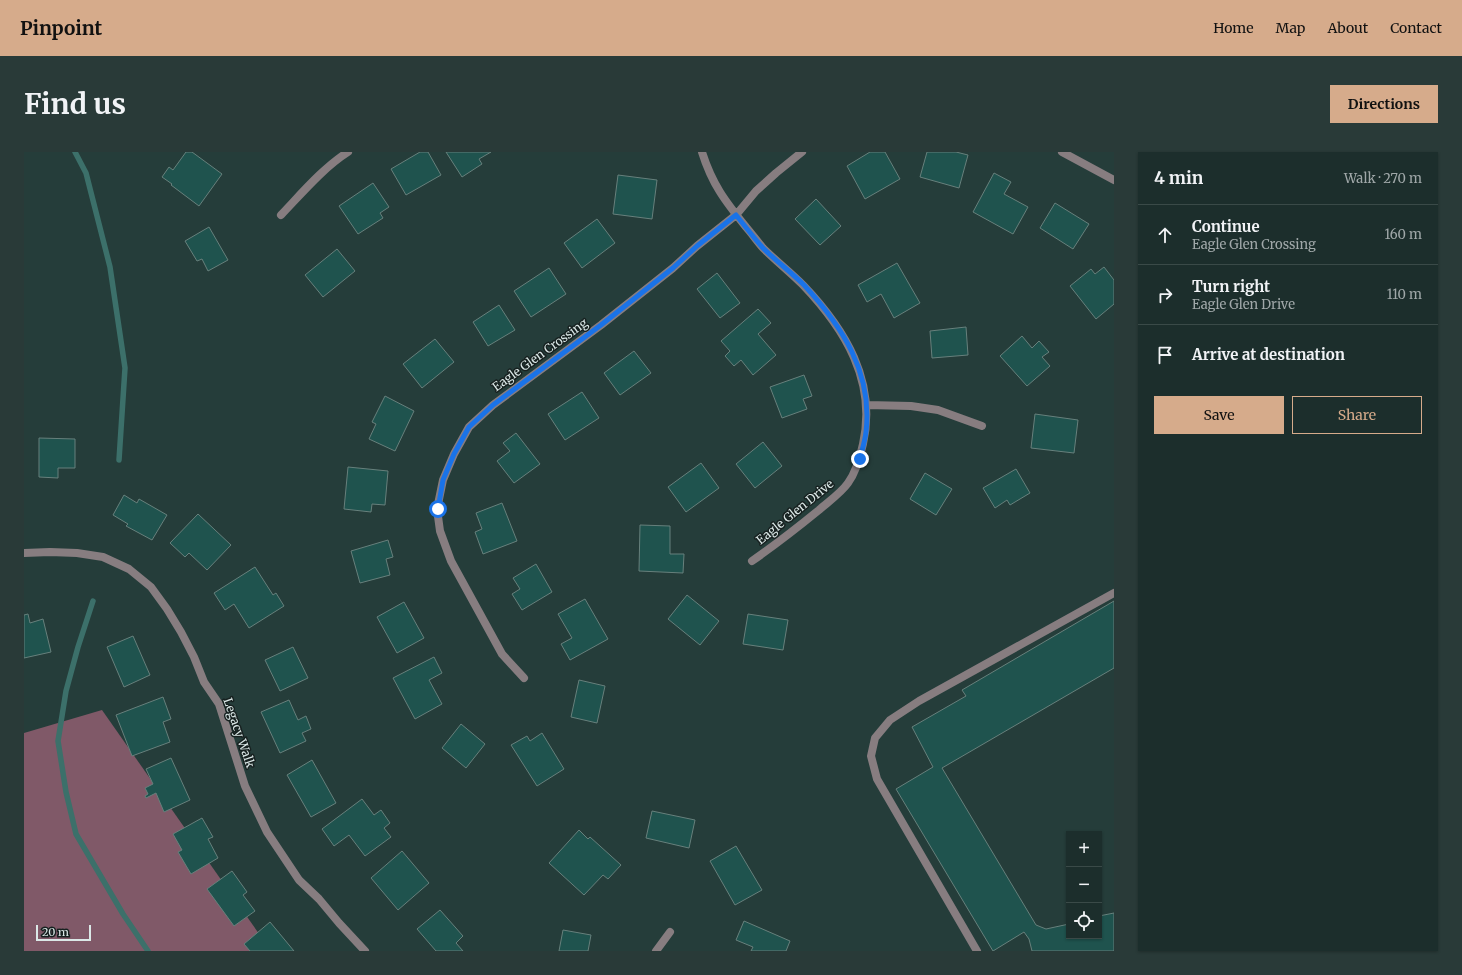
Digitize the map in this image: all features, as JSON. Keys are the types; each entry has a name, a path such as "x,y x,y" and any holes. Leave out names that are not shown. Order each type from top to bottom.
{"street":[{"path":"281,215 314,181 339,158 348,152"},
{"name":"Eagle Glen Drive","path":"702,152 707,167 719,192 736,215 763,248 804,286 839,328 853,352 862,378 867,405 866,432 860,459 847,484 828,503 785,538 752,562"},
{"name":"Eagle Glen Crossing","path":"524,678 502,654 451,561 440,531 438,509 443,480 454,454 469,427 493,405 601,325 673,268 697,246 736,215 756,191 802,152"},
{"path":"1062,152 1114,180"},
{"path":"867,405 911,406 938,410 982,426"},
{"name":"Legacy Walk","path":"24,553 77,553 103,557 129,569 151,587 181,632 194,657 204,682 219,704 245,786 267,832 300,880 365,951"},
{"path":"978,951 877,779 871,756 875,738 890,720 919,702 1114,593"},
{"path":"656,951 670,932"}],"shaded area":[{"path":"102,710 271,951 24,951 24,733"}],"building":[{"path":"186,152 192,152 222,174 199,206 162,177 169,167 173,170"},
{"path":"420,152 428,152 441,175 406,195 391,169"},
{"path":"446,152 491,152 479,159 482,164 462,177"},
{"path":"870,152 885,152 900,179 865,199 847,166"},
{"path":"927,152 956,152 968,155 959,188 920,177"},
{"path":"994,173 1011,182 1004,194 1028,207 1013,234 973,212"},
{"path":"618,175 657,180 652,219 613,214"},
{"path":"373,183 389,207 380,213 383,218 358,234 339,206"},
{"path":"816,199 841,226 820,245 795,219"},
{"path":"1055,203 1089,224 1073,249 1040,228"},
{"path":"597,219 615,243 582,268 564,243"},
{"path":"209,227 228,260 208,271 202,259 197,261 185,241"},
{"path":"337,249 355,271 323,297 305,275"},
{"path":"897,263 920,303 894,318 881,294 867,302 858,285"},
{"path":"1104,267 1114,280 1114,304 1096,319 1070,286 1091,269 1095,274"},
{"path":"549,268 566,294 531,317 514,291"},
{"path":"717,273 740,303 720,318 697,289"},
{"path":"499,305 515,330 488,346 473,322"},
{"path":"758,309 771,323 758,334 776,355 753,375 741,360 734,366 725,356 730,351 721,341"},
{"path":"966,327 968,355 932,358 930,331"},
{"path":"1022,336 1032,348 1039,341 1049,352 1042,357 1050,366 1027,386 1000,356"},
{"path":"435,339 454,362 422,388 403,364"},
{"path":"634,351 651,373 620,395 604,373"},
{"path":"804,375 812,396 803,399 807,409 782,418 770,387"},
{"path":"582,392 599,418 565,440 548,414"},
{"path":"385,396 414,411 395,451 369,439 376,424 372,422"},
{"path":"1035,414 1078,420 1074,453 1031,448"},
{"path":"516,433 540,464 514,483 497,461 510,451 503,443"},
{"path":"39,438 75,439 75,468 58,468 58,478 39,477"},
{"path":"763,442 782,466 755,488 736,464"},
{"path":"701,463 719,488 686,512 668,487"},
{"path":"348,467 388,471 385,505 372,504 371,512 344,509"},
{"path":"1016,469 1030,493 1010,505 1007,500 995,508 983,488"},
{"path":"925,473 952,489 936,515 910,499"},
{"path":"124,495 137,503 139,499 167,515 152,540 126,526 128,524 113,515"},
{"path":"502,503 517,541 483,554 475,532 482,529 476,513"},
{"path":"198,514 231,545 207,570 189,553 185,557 170,543"},
{"path":"640,525 670,526 670,554 684,554 683,573 639,571"},
{"path":"388,540 393,557 386,559 390,575 360,583 351,551"},
{"path":"536,564 552,592 522,610 512,594 520,589 513,578"},
{"path":"255,567 273,595 276,593 284,606 249,628 234,604 225,610 214,593"},
{"path":"687,595 719,621 700,645 668,619"},
{"path":"585,599 608,639 570,660 561,644 572,638 558,614"},
{"path":"1114,601 1114,668 942,768 1036,925 1046,929 1066,925 1066,939 1102,939 1102,915 1114,913 1114,951 1032,951 1029,939 1024,932 993,951 896,789 933,767 912,727 966,696 962,690"},
{"path":"404,602 424,638 397,653 377,617"},
{"path":"28,614 30,623 43,619 51,652 24,658 24,615"},
{"path":"748,614 788,620 783,650 743,644"},
{"path":"133,636 150,675 124,687 107,647"},
{"path":"293,647 308,678 280,691 265,660"},
{"path":"434,657 442,673 429,680 442,704 415,719 393,678"},
{"path":"579,680 605,686 597,723 571,717"},
{"path":"163,697 171,719 163,722 170,742 132,756 116,715"},
{"path":"289,700 298,720 306,716 311,729 302,733 306,741 280,753 261,712"},
{"path":"461,724 485,744 466,768 442,748"},
{"path":"542,733 564,769 537,786 511,745 527,736 530,741"},
{"path":"171,758 190,800 164,812 156,793 146,798 145,796 148,794 145,788 153,784 146,769"},
{"path":"312,760 336,803 311,817 287,775"},
{"path":"362,799 374,815 381,810 390,823 384,828 391,837 365,856 349,835 334,846 322,829"},
{"path":"652,811 695,820 689,848 646,838"},
{"path":"202,818 213,837 208,839 218,858 191,874 178,852 182,850 173,834"},
{"path":"579,830 588,839 590,837 621,865 608,879 603,875 584,895 549,863"},
{"path":"736,846 762,890 735,905 710,861"},
{"path":"402,851 429,883 398,910 371,878"},
{"path":"232,871 247,892 243,895 255,911 234,926 207,889"},
{"path":"440,910 463,936 456,943 463,951 436,951 417,929"},
{"path":"744,921 790,941 786,951 751,951 753,947 736,940"},
{"path":"270,922 294,951 250,951 244,944"},
{"path":"563,930 591,935 588,951 559,951"}],"waterway":[{"path":"75,152 86,173 110,267 125,368 119,460"},
{"path":"93,601 66,691 58,741 66,792 76,834 123,914 148,951"}],"route":[{"path":"438,509 443,480 454,454 469,427 493,405 601,325 673,268 697,246 736,215 763,248 784,266 822,306 839,328 853,352 862,378 867,405 866,432 860,459"}]}
